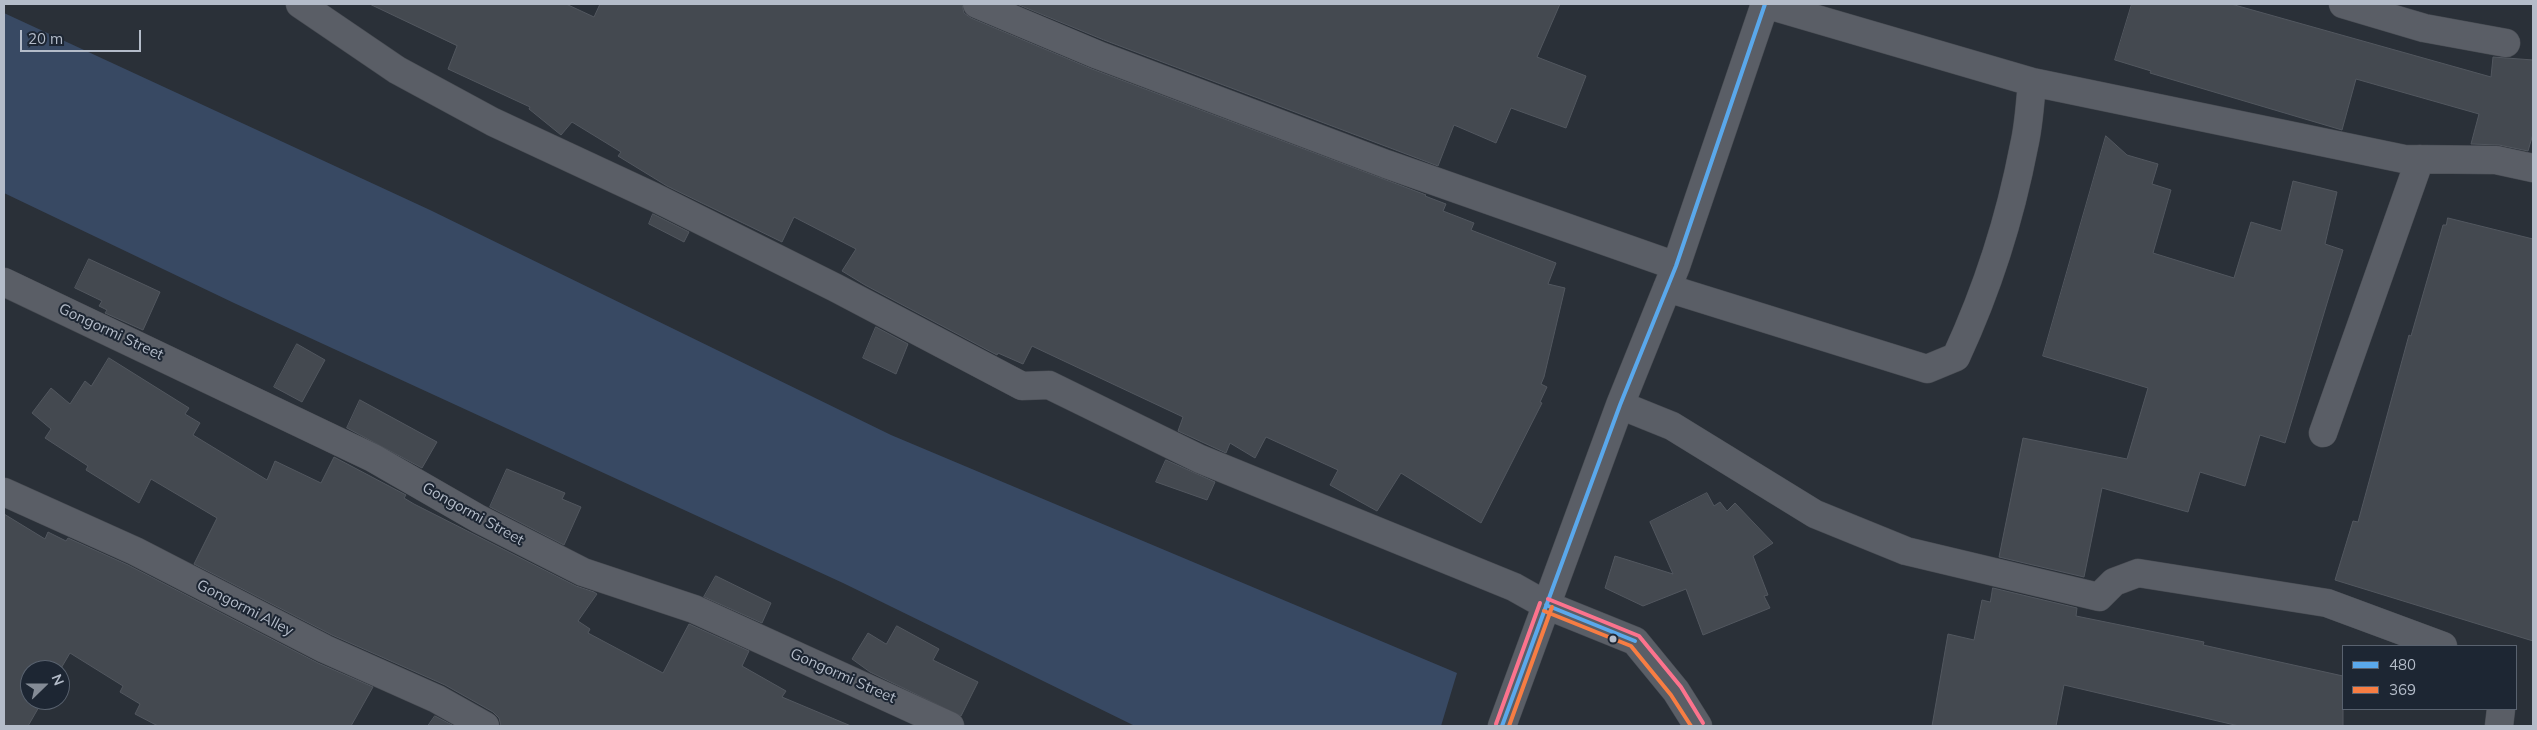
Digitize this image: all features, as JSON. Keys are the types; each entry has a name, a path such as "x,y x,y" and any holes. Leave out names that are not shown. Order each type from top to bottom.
{"street":[{"path":"300,4 397,70 493,122 663,201 836,288 1022,386 1049,385 1200,459 1514,587 1546,605 1635,641 1676,691 1698,726"},
{"path":"977,4 1098,55 1386,164 1672,277 1927,369 1956,357 1977,311 2009,211 2025,145 2032,82"},
{"path":"1504,721 1620,405 1672,277 1765,4 2032,82 2404,159 2496,160 2533,168"},
{"path":"2343,4 2424,28 2506,44"},
{"path":"2323,433 2420,159"},
{"name":"Gongormi Street","path":"4,282 373,458 479,519 583,572 694,609 950,726"},
{"path":"1620,405 1672,426 1815,514 1906,551 2099,597 2114,582 2138,573 2328,603 2440,645"},
{"name":"Gongormi Alley","path":"4,492 135,551 325,649 437,699 485,726"},
{"path":"2499,726 2501,710"}],"water":[{"path":"4,13 430,210 891,435 1457,673 1441,726 1135,726 843,583 234,303 4,193"}],"building":[{"path":"370,4 566,4 594,17 600,4 962,4 964,13 971,18 1092,69 1426,195 1446,204 1443,211 1474,223 1471,230 1556,263 1548,284 1565,288 1541,384 1547,387 1540,402 1542,403 1481,523 1401,473 1377,511 1330,485 1338,470 1266,437 1255,458 1230,443 1226,453 1178,431 1183,417 1032,346 1023,364 998,353 997,355 842,271 856,249 794,217 782,242 667,186 618,156 621,152 572,122 561,135 529,109 530,107 448,69 457,46"},
{"path":"1017,4 1560,4 1537,57 1586,76 1566,128 1511,108 1496,143 1454,125 1438,166 1104,40"},
{"path":"2132,4 2231,4 2491,77 2493,57 2533,60 2533,134 2528,151 2499,145 2471,144 2479,114 2356,79 2342,130 2150,73 2151,71 2115,60"},
{"path":"2106,136 2127,155 2158,164 2152,184 2171,190 2153,253 2234,278 2251,222 2281,231 2293,181 2337,192 2325,244 2343,250 2285,443 2260,435 2245,486 2200,472 2188,512 2102,488 2084,577 1999,557 2023,438 2127,459 2148,388 2043,356"},
{"path":"653,214 689,232 684,242 649,224"},
{"path":"2448,218 2533,239 2533,641 2335,580 2353,521 2358,522 2409,335 2411,336 2443,225 2446,225"},
{"path":"89,259 160,292 143,330 105,313 107,310 99,306 102,301 75,288"},
{"path":"876,327 908,344 896,374 863,358"},
{"path":"297,344 325,360 302,402 274,387"},
{"path":"109,358 189,408 185,414 200,423 193,435 267,480 275,461 321,483 334,457 406,495 404,498 414,504 576,586 594,592 597,594 578,621 590,629 588,633 663,673 689,624 749,651 742,666 786,691 782,697 851,726 501,726 499,718 493,712 445,685 332,635 194,564 217,518 151,479 139,503 86,470 88,466 45,438 51,429 32,413 51,388 70,404 85,381 91,386"},
{"path":"360,400 437,442 422,468 347,428"},
{"path":"1166,460 1215,482 1207,500 1156,482"},
{"path":"507,469 565,493 562,499 581,507 564,545 490,507"},
{"path":"1707,493 1714,506 1720,502 1727,511 1735,503 1773,543 1753,556 1768,595 1764,596 1770,608 1703,635 1686,589 1643,606 1605,588 1615,556 1673,574 1650,522"},
{"path":"4,514 45,539 48,532 66,541 68,538 128,565 318,663 373,687 351,726 158,726 135,714 140,704 120,692 123,686 70,653 66,660 20,660 20,710 37,710 28,726 4,726"},
{"path":"716,576 771,603 762,623 704,597"},
{"path":"1993,588 2077,608 2076,616 2204,642 2203,645 2342,676 2343,726 2239,726 2064,685 2056,726 1932,726 1948,634 1974,640 1982,600 1990,602"},
{"path":"897,626 939,649 933,660 978,682 961,716 870,672 852,659 868,633 886,644"},
{"path":"435,716 454,726 428,726"}],"transit line":[{"name":"480","path":"1502,726 1620,405 1676,266 1765,4"},
{"path":"1548,599 1639,636 1681,687 1703,723"},
{"path":"1496,724 1540,603"},
{"name":"480","path":"1546,605 1635,641"},
{"name":"369","path":"1509,726 1552,607"},
{"name":"369","path":"1544,611 1631,646 1671,695 1691,726"}]}
